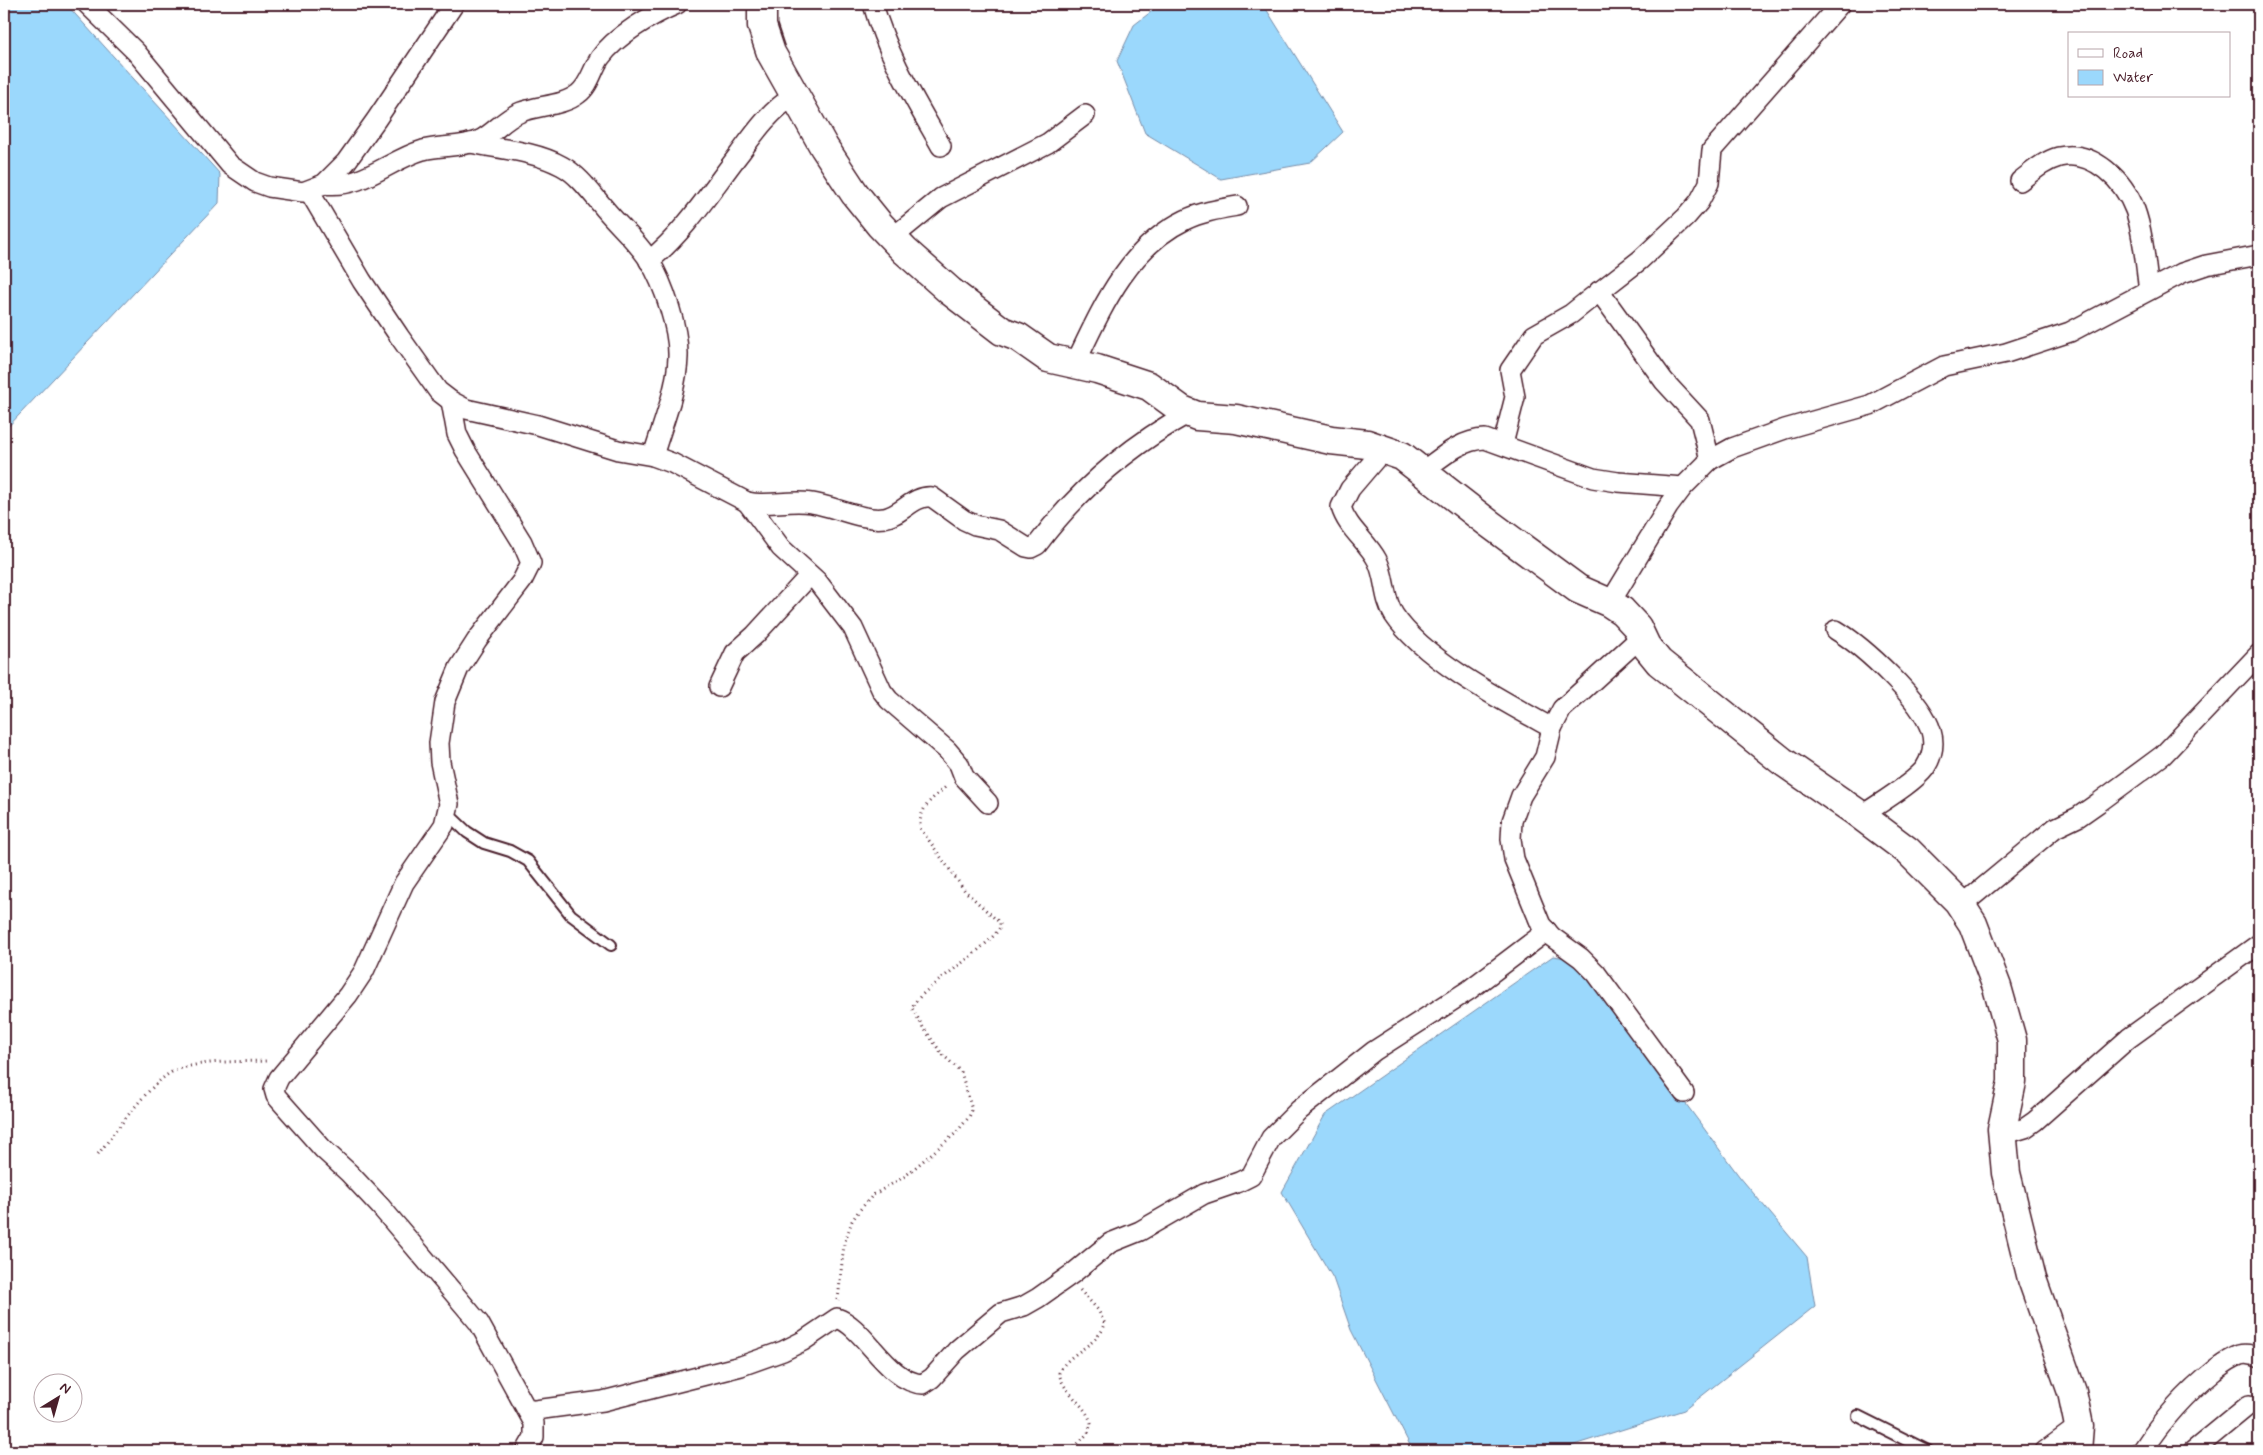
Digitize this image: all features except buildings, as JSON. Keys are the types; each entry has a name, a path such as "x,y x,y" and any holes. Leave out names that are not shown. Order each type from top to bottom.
{"street":[{"path":"87,4 136,52 237,171 255,182 269,187 303,192 316,188 346,185 423,150 470,143 481,139 517,114 535,107 569,99 580,93 605,52 638,23 677,4"},
{"path":"316,188 346,162 454,4"},
{"path":"762,4 761,17 766,38 795,96 855,194 892,238 929,273 1002,331 1018,337 1048,358 1149,386 1189,413 1197,416 1236,419 1330,440 1367,444 1402,456 1459,501 1578,589 1610,603 1630,618 1646,646 1659,662 1749,736 1908,851 1961,906 1973,924 1984,948 2012,1040 2012,1082 2002,1135 2006,1173 2024,1250 2043,1312 2072,1392 2078,1439 2045,1451"},
{"path":"873,4 881,32 894,61 941,146"},
{"path":"1503,444 1515,397 1510,377 1512,365 1534,335 1571,314 1640,260 1699,202 1710,183 1712,150 1840,4"},
{"path":"649,261 661,252 693,214 765,120 784,102 795,96"},
{"path":"892,238 941,198 1048,143 1085,115"},
{"path":"470,143 536,156 562,166 587,188 634,241 649,261 668,306 678,342 674,386 653,456"},
{"path":"2020,181 2044,163 2059,157 2089,158 2104,168 2129,196 2136,212 2149,290"},
{"path":"316,188 362,281 438,391 450,401 473,411 572,434 618,450 653,456 700,476 747,502 758,505 788,501 810,502 872,518 883,518 892,515 919,499 932,497 964,520 975,525 999,530 1026,547 1031,548 1037,545 1095,479 1114,462 1137,445 1189,413"},
{"path":"1075,364 1120,279 1149,246 1186,219 1237,206"},
{"path":"1610,603 1668,507 1683,487 1710,460 1732,448 1776,432 1870,405 1944,366 2006,353 2070,332 2182,273 2206,265 2259,255"},
{"path":"1599,291 1664,381 1700,420 1710,460"},
{"path":"450,401 457,434 464,450 522,542 531,563 522,581 477,640 450,686 445,702 439,743 440,762 447,788 448,814 438,836 404,883 364,971 348,995 293,1059 275,1084 276,1096 323,1149 380,1206 479,1324 534,1423 534,1437 526,1451"},
{"path":"1423,471 1450,451 1473,440 1485,439 1593,478 1683,487"},
{"path":"1384,449 1350,489 1340,507 1350,526 1379,562 1388,603 1394,615 1409,632 1442,661 1488,691 1552,728"},
{"path":"747,502 781,548 826,592 853,628 882,691 889,700 941,744 959,764 964,777 988,803"},
{"path":"719,687 735,653 755,635 810,575"},
{"path":"1836,630 1875,659 1921,711 1932,733 1931,757 1924,769 1861,816"},
{"path":"1641,637 1562,709 1552,728 1545,757 1516,807 1512,821 1511,839 1514,859 1541,925 1552,937 1581,958 1596,973 1644,1042 1684,1093"},
{"path":"1961,906 2055,828 2078,817 2163,755 2259,654"},
{"path":"528,1411 603,1401 741,1366 783,1351 803,1341 837,1318 854,1329 873,1351 897,1372 912,1382 923,1384 932,1378 957,1350 1001,1314 1031,1302 1072,1274 1110,1243 1140,1231 1204,1194 1251,1176 1271,1138 1299,1110 1374,1051 1468,990 1546,931"},
{"path":"2002,1135 2025,1128 2036,1121 2129,1038 2259,944"},
{"path":"2142,1451 2156,1430 2191,1389 2224,1364 2240,1355 2249,1354 2259,1358"},
{"path":"2193,1451 2249,1405"}],"lane":[{"path":"448,814 467,832 484,843 510,851 528,861 571,914 612,945"},
{"path":"1858,1416 1928,1451"}],"path":[{"path":"837,1318 844,1244 852,1221 873,1195 904,1177 956,1133 969,1117 972,1110 961,1072 940,1051 912,1008 917,999 959,967 1000,928 1000,924 965,891 920,828 923,808 963,772"},
{"path":"98,1154 160,1081 175,1071 196,1065 293,1059"},
{"path":"1071,1451 1088,1433 1092,1423 1087,1413 1063,1383 1059,1373 1068,1361 1100,1334 1105,1324 1098,1310 1075,1284 1072,1274"}],"water":[{"path":"4,4 66,4 220,174 219,203 4,431"},
{"path":"1161,4 1263,4 1343,132 1310,163 1221,179 1145,133 1117,61 1134,25"},
{"path":"1553,956 1574,959 1602,990 1739,1176 1807,1257 1815,1306 1684,1410 1555,1451 1413,1451 1351,1330 1333,1278 1282,1192 1325,1115"}]}
